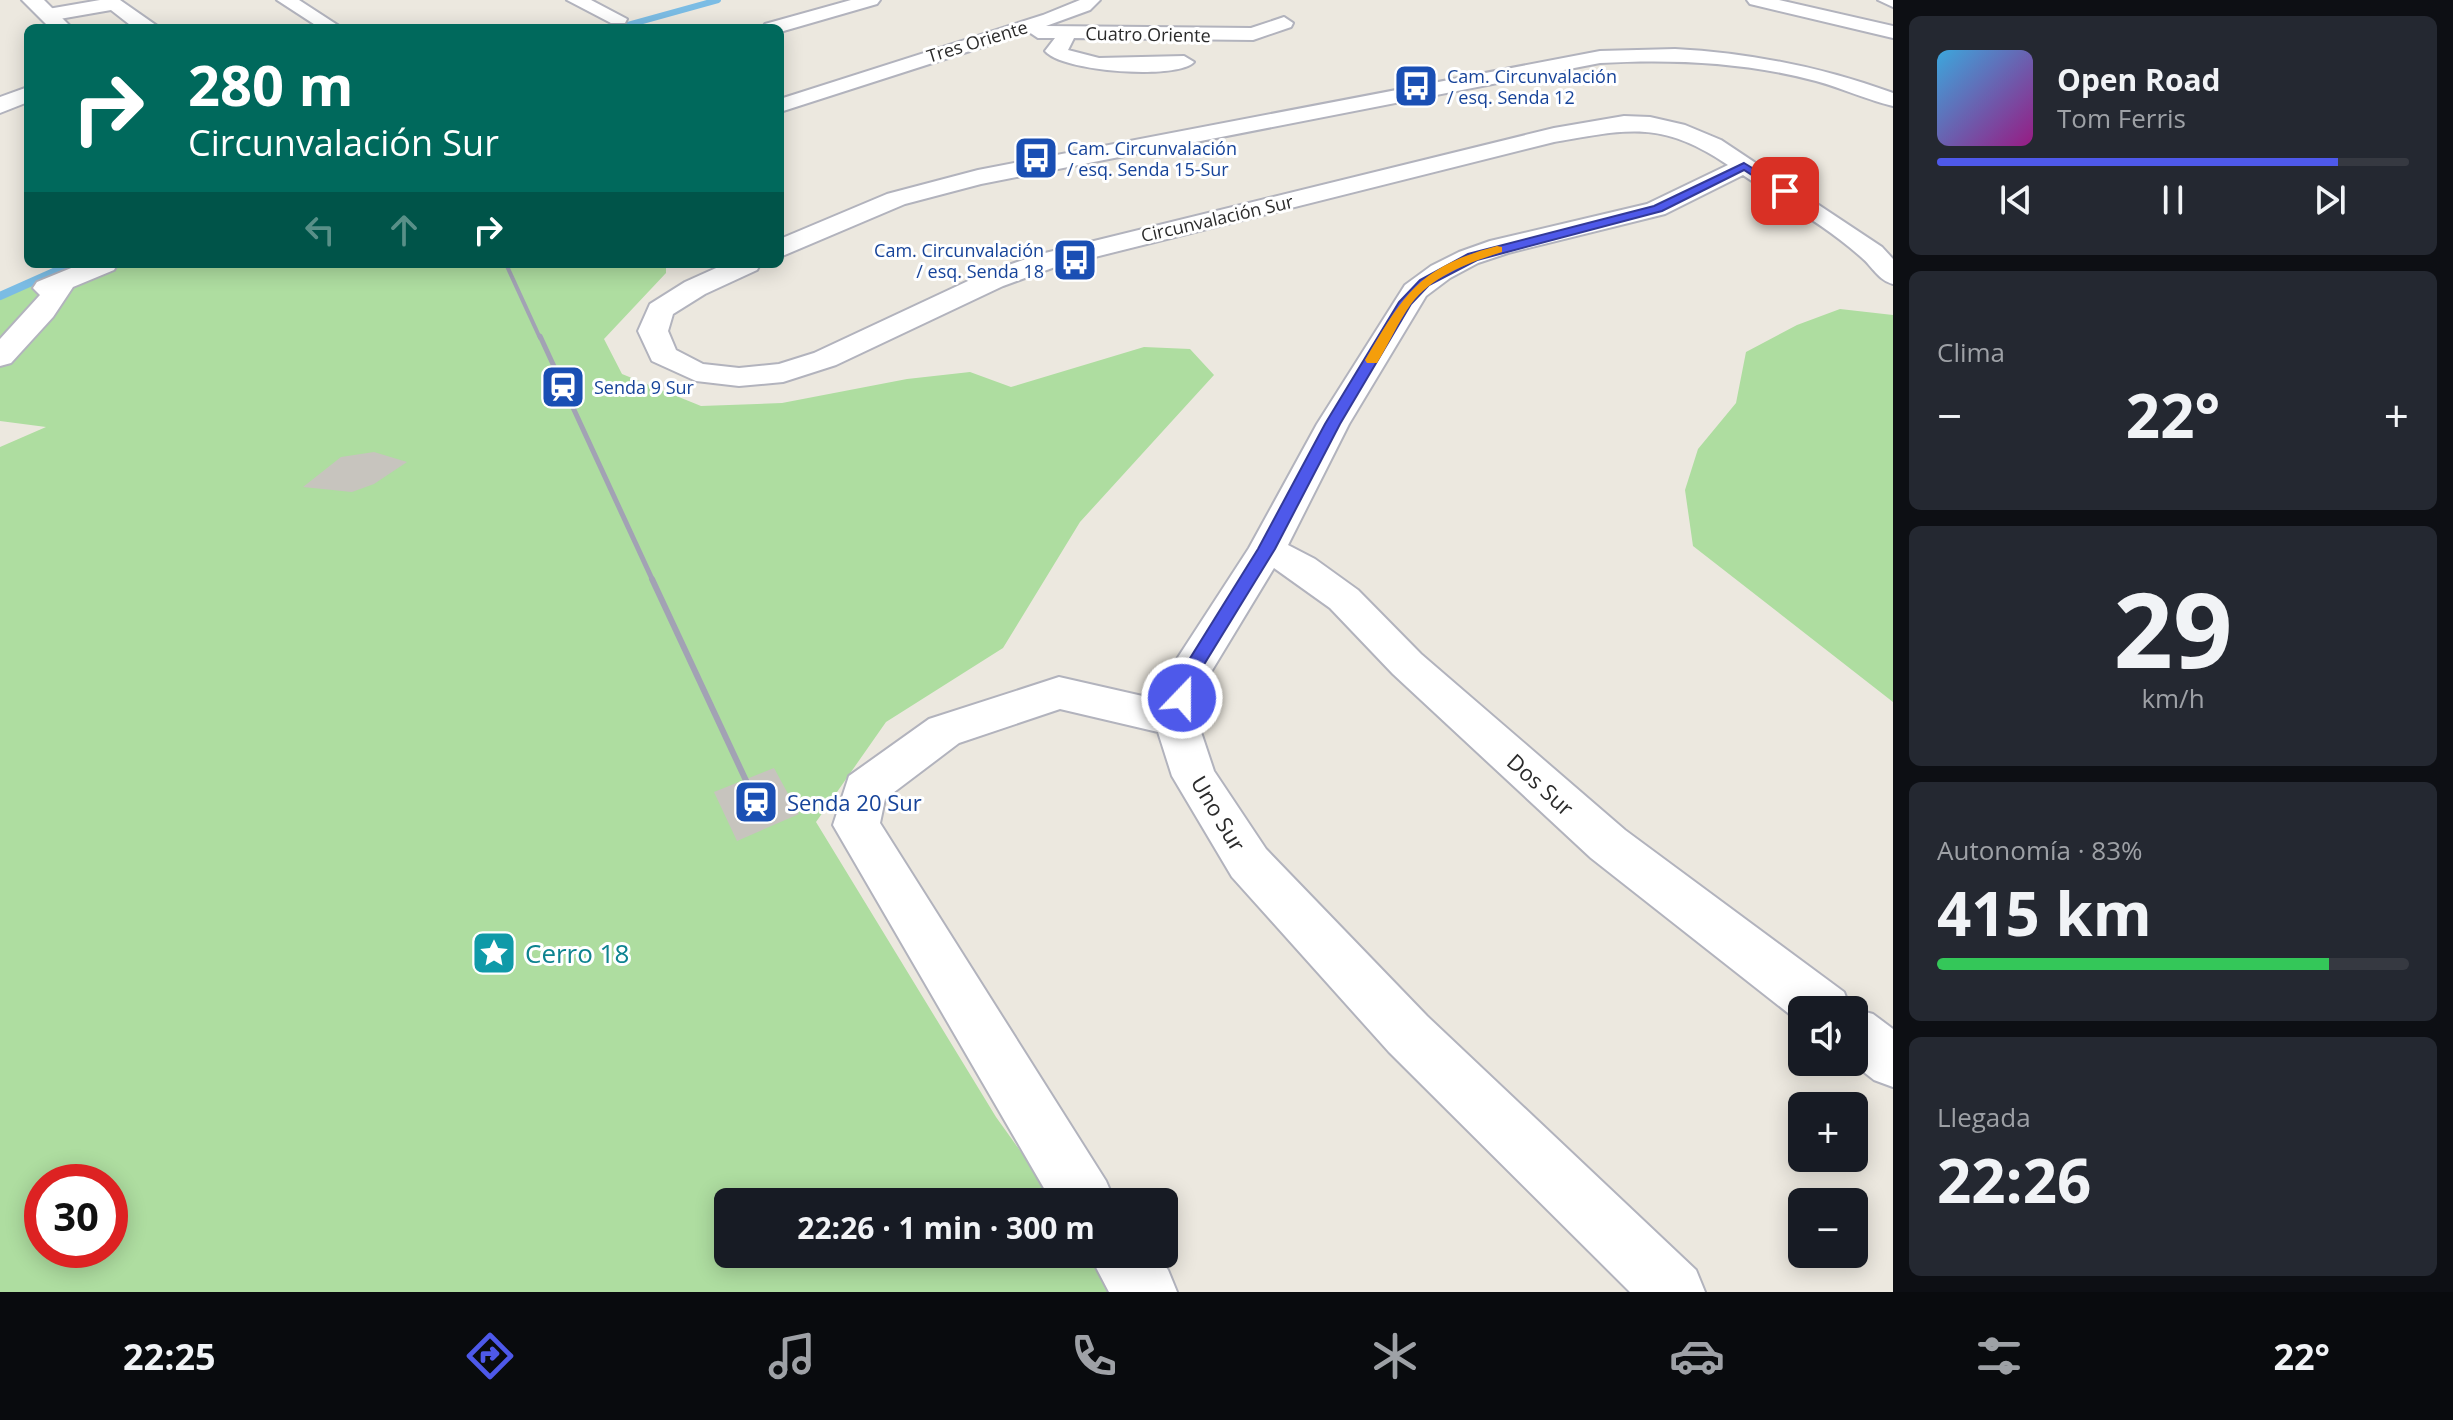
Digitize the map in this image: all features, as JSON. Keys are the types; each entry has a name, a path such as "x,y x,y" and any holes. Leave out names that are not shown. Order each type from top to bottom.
{"street":[{"path":"32,0 55,22 111,2 145,24"},
{"path":"286,0 326,24"},
{"path":"576,0 618,19"},
{"path":"784,25 871,0"},
{"name":"Tres Oriente","path":"784,105 1084,6 1091,0"},
{"path":"1756,0 1893,32"},
{"path":"1887,0 1893,2"},
{"name":"Cuatro Oriente","path":"1010,31 1253,34 1284,23"},
{"path":"1066,33 1062,45 1055,51 1082,62 1206,62"},
{"path":"784,247 896,199 978,177 1600,57 1652,52 1754,61 1822,75 1893,100"},
{"name":"Tres Oriente","path":"807,78 861,78"},
{"path":"0,106 24,96"},
{"name":"Circunvalación Sur","path":"738,268 695,288 660,310 653,331 663,355 696,372 739,377 783,373 825,359 969,291 1046,261 1526,141 1600,126 1637,123 1668,127 1713,145 1846,232 1873,253 1893,276"},
{"path":"1076,1188 856,825 865,789 944,731 1059,693 1176,720 1188,676 1267,549 1333,424 1406,302 1424,282 1472,257 1658,209 1744,166"},
{"path":"0,357 43,311 54,285 94,268"},
{"name":"Dos Sur","path":"1267,549 1302,568 1344,599 1407,664 1608,844 1807,996"},
{"name":"Uno Sur","path":"1176,720 1194,776 1249,863 1408,1034 1674,1292"},
{"path":"1868,1042 1893,1061"},
{"path":"1129,1268 1146,1292"}],"green space":[{"path":"53,268 666,268 666,273 604,339 622,374 701,406 782,403 907,379 970,372 1011,387 1144,347 1190,349 1214,375 1080,522 1003,648 886,722 816,822 996,1117 1047,1188 714,1188 714,1268 1103,1268 1120,1292 0,1292 0,447 46,427 0,421 0,299"},
{"path":"1840,309 1893,315 1893,702 1693,546 1685,490 1698,449 1736,403 1746,352 1797,325"}],"building":[{"path":"374,452 407,462 374,484 352,492 303,487 341,457"},
{"path":"774,768 799,814 737,841 714,792"}],"waterway":[{"path":"631,24 718,0"},
{"path":"0,296 63,268"}],"railway":[{"path":"508,268 540,338"},
{"path":"540,336 653,581"},
{"path":"652,579 756,802"}],"slow traffic":[{"path":"1372,360 1406,302 1424,282 1472,257 1497,249"}],"place":[{"name":"Cam. Circunvalación / esq. Senda 12","path":"1416,86"},
{"name":"Cam. Circunvalación / esq. Senda 15-Sur","path":"1036,158"},
{"name":"Cam. Circunvalación / esq. Senda 18","path":"1075,260"},
{"name":"Senda 9 Sur","path":"563,387"},
{"name":"Senda 20 Sur","path":"756,802"},
{"name":"Cerro 18","path":"494,953"}],"route":[{"path":"1182,698 1188,676 1267,549 1333,424 1406,302 1424,282 1472,257 1658,209 1744,166 1785,191"}]}
